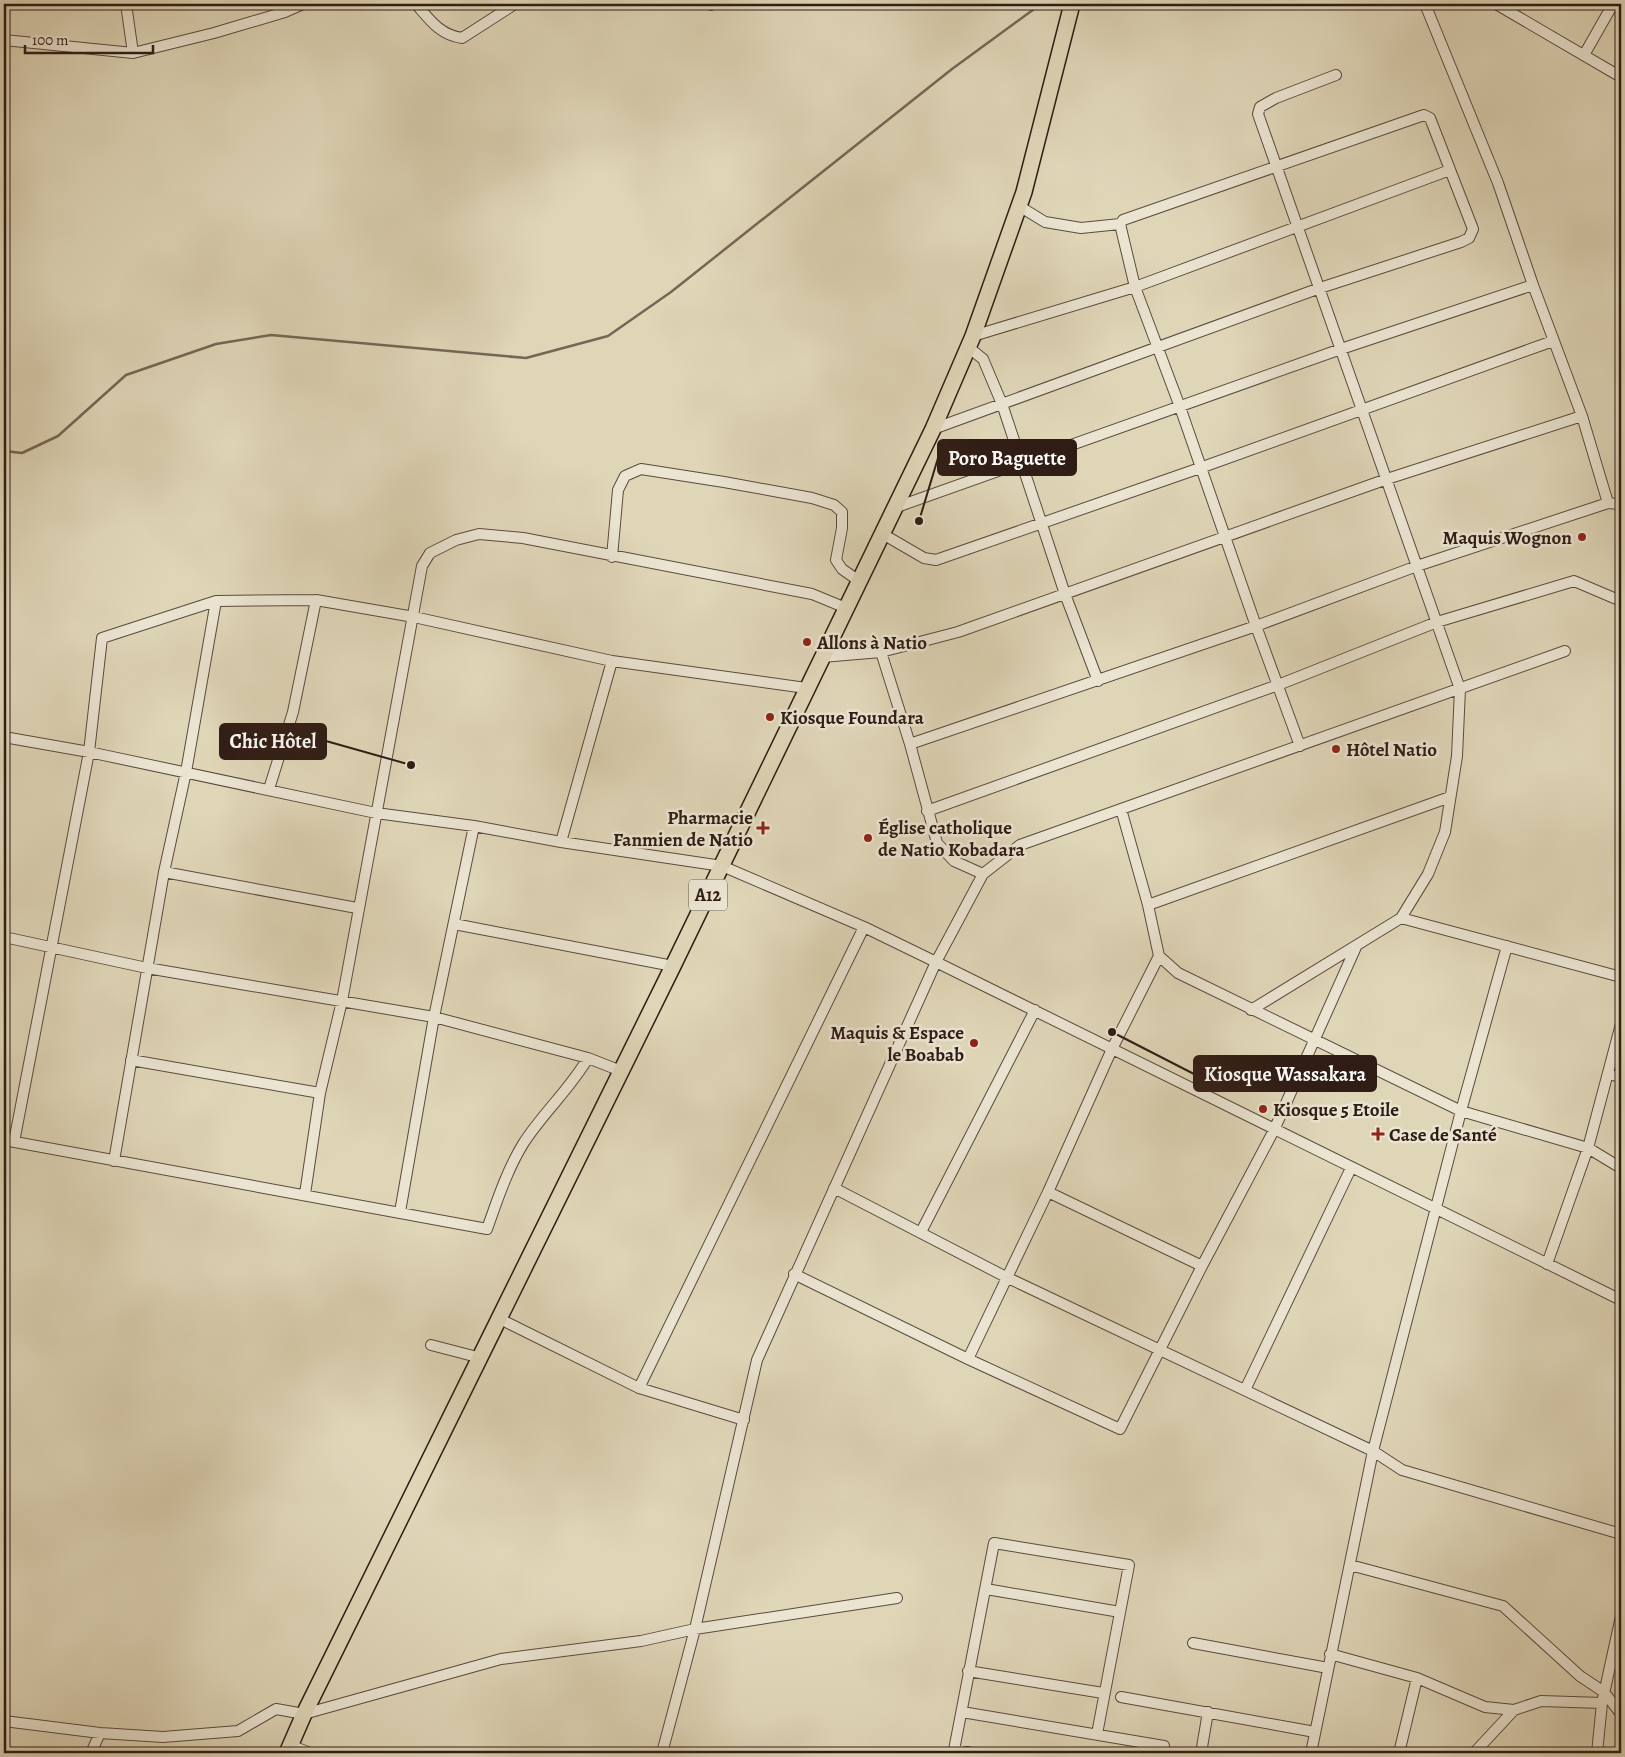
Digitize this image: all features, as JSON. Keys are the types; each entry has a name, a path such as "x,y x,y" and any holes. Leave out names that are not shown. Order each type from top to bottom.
{"main road":[{"name":"A12","path":"289,1749 304,1714 674,966 932,429 971,342 1019,206 1038,144 1072,8"}],"street":[{"path":"126,4 133,52"},
{"path":"4,40 133,52 232,28 285,12 303,4"},
{"path":"416,4 436,28 450,37 462,38 515,4"},
{"path":"1425,4 1498,183 1553,341 1567,372 1608,503"},
{"path":"1584,55 1613,4"},
{"path":"1502,5 1621,77"},
{"path":"1251,1010 1401,918 1428,874 1445,832 1457,756 1460,689 1299,226 1258,114 1260,107 1276,98 1336,75"},
{"path":"932,429 1320,288 1469,238 1474,229 1430,118 1424,115 1123,220 1120,224 1081,228 1045,222 1019,206"},
{"path":"1098,681 1065,594 1002,404 982,359 971,342 1135,288 1450,170"},
{"path":"1120,224 1135,288 1180,407 1200,468 1300,746"},
{"path":"893,508 1341,349 1533,285"},
{"path":"881,534 924,558 936,560 1200,468 1362,408 1553,341"},
{"path":"822,657 881,652 958,632 1387,479 1582,416"},
{"path":"612,557 618,490 625,476 641,469 812,498 834,505 842,512 842,528 836,560 842,569 859,581"},
{"path":"910,744 1256,626 1418,566 1608,503 1621,504"},
{"path":"305,1194 320,1093 342,1001 357,908 414,617 422,566 430,553 456,540 479,534 524,538 612,557 812,594 846,608"},
{"path":"928,811 1278,685 1437,622 1574,581 1621,602"},
{"path":"269,789 293,712 316,600"},
{"path":"588,1058 579,1075 523,1145 501,1190 487,1229 9,1141 51,946 89,752 102,638 216,601 316,600 414,617 612,661 806,688"},
{"path":"114,1161 164,872 186,772 216,601"},
{"path":"662,1753 695,1629 757,1360 794,1274 936,962 983,874 1020,845 1565,651"},
{"path":"881,652 910,744 937,843 954,861 983,874"},
{"path":"561,842 612,661"},
{"path":"4,738 89,752 376,813 474,826 561,842 722,866 864,927 1621,1300"},
{"path":"1148,905 1450,797"},
{"path":"1121,809 1148,905 1159,956 1178,973 1461,1112 1588,1148 1621,1168"},
{"path":"400,1212 434,1017 474,826"},
{"path":"164,872 357,908"},
{"path":"1401,918 1621,977"},
{"path":"454,924 674,966"},
{"path":"638,1388 864,927"},
{"path":"4,936 147,968 434,1017 588,1058 621,1071"},
{"path":"1310,1753 1373,1451 1461,1112 1507,946"},
{"path":"794,1274 968,1359 1120,1429 1202,1266 1274,1130 1356,947"},
{"path":"968,1359 1048,1192 1112,1049 1159,956"},
{"path":"921,1232 1035,1010"},
{"path":"1547,1264 1588,1148 1621,1024"},
{"path":"131,1060 320,1093"},
{"path":"1608,1074 1621,1076"},
{"path":"1245,1390 1351,1168"},
{"path":"834,1188 1006,1278 1373,1451 1402,1470 1621,1534"},
{"path":"1048,1192 1202,1266"},
{"path":"500,1319 638,1388 744,1420"},
{"path":"431,1345 481,1358"},
{"path":"972,1753 954,1750 994,1543 1129,1565 1103,1693 1097,1734"},
{"path":"1350,1565 1503,1606 1580,1676 1604,1692 1621,1714"},
{"path":"986,1589 1120,1612"},
{"path":"4,1721 100,1733 162,1736 238,1731 276,1709 304,1714 502,1659 641,1641 695,1629 897,1598"},
{"path":"1597,1753 1604,1692 1621,1616"},
{"path":"1194,1643 1328,1668"},
{"path":"1330,1654 1417,1678 1485,1707 1514,1710 1541,1701 1602,1704"},
{"path":"968,1671 1103,1693"},
{"path":"1399,1753 1417,1678"},
{"path":"1121,1696 1315,1732"},
{"path":"1474,1753 1514,1710"},
{"path":"962,1712 1164,1746 1165,1753"},
{"path":"1201,1753 1208,1712"},
{"path":"91,1753 100,1733"},
{"path":"289,1749 310,1753"}],"waterway":[{"path":"4,451 22,453 58,436 126,375 216,344 271,335 526,358 608,336 671,292 952,69 1041,4"}],"place":[{"name":"Poro Baguette","path":"919,521"},
{"name":"Maquis Wognon","path":"1582,537"},
{"name":"Allons à Natio","path":"807,642"},
{"name":"Kiosque Foundara","path":"770,717"},
{"name":"Hôtel Natio","path":"1336,749"},
{"name":"Chic Hôtel","path":"411,765"},
{"name":"Pharmacie Fanmien de Natio","path":"763,828"},
{"name":"Église catholique de Natio Kobadara","path":"868,838"},
{"name":"Kiosque Wassakara","path":"1112,1032"},
{"name":"Maquis & Espace le Boabab","path":"974,1043"},
{"name":"Kiosque 5 Etoile","path":"1263,1109"},
{"name":"Case de Santé","path":"1378,1134"}]}
